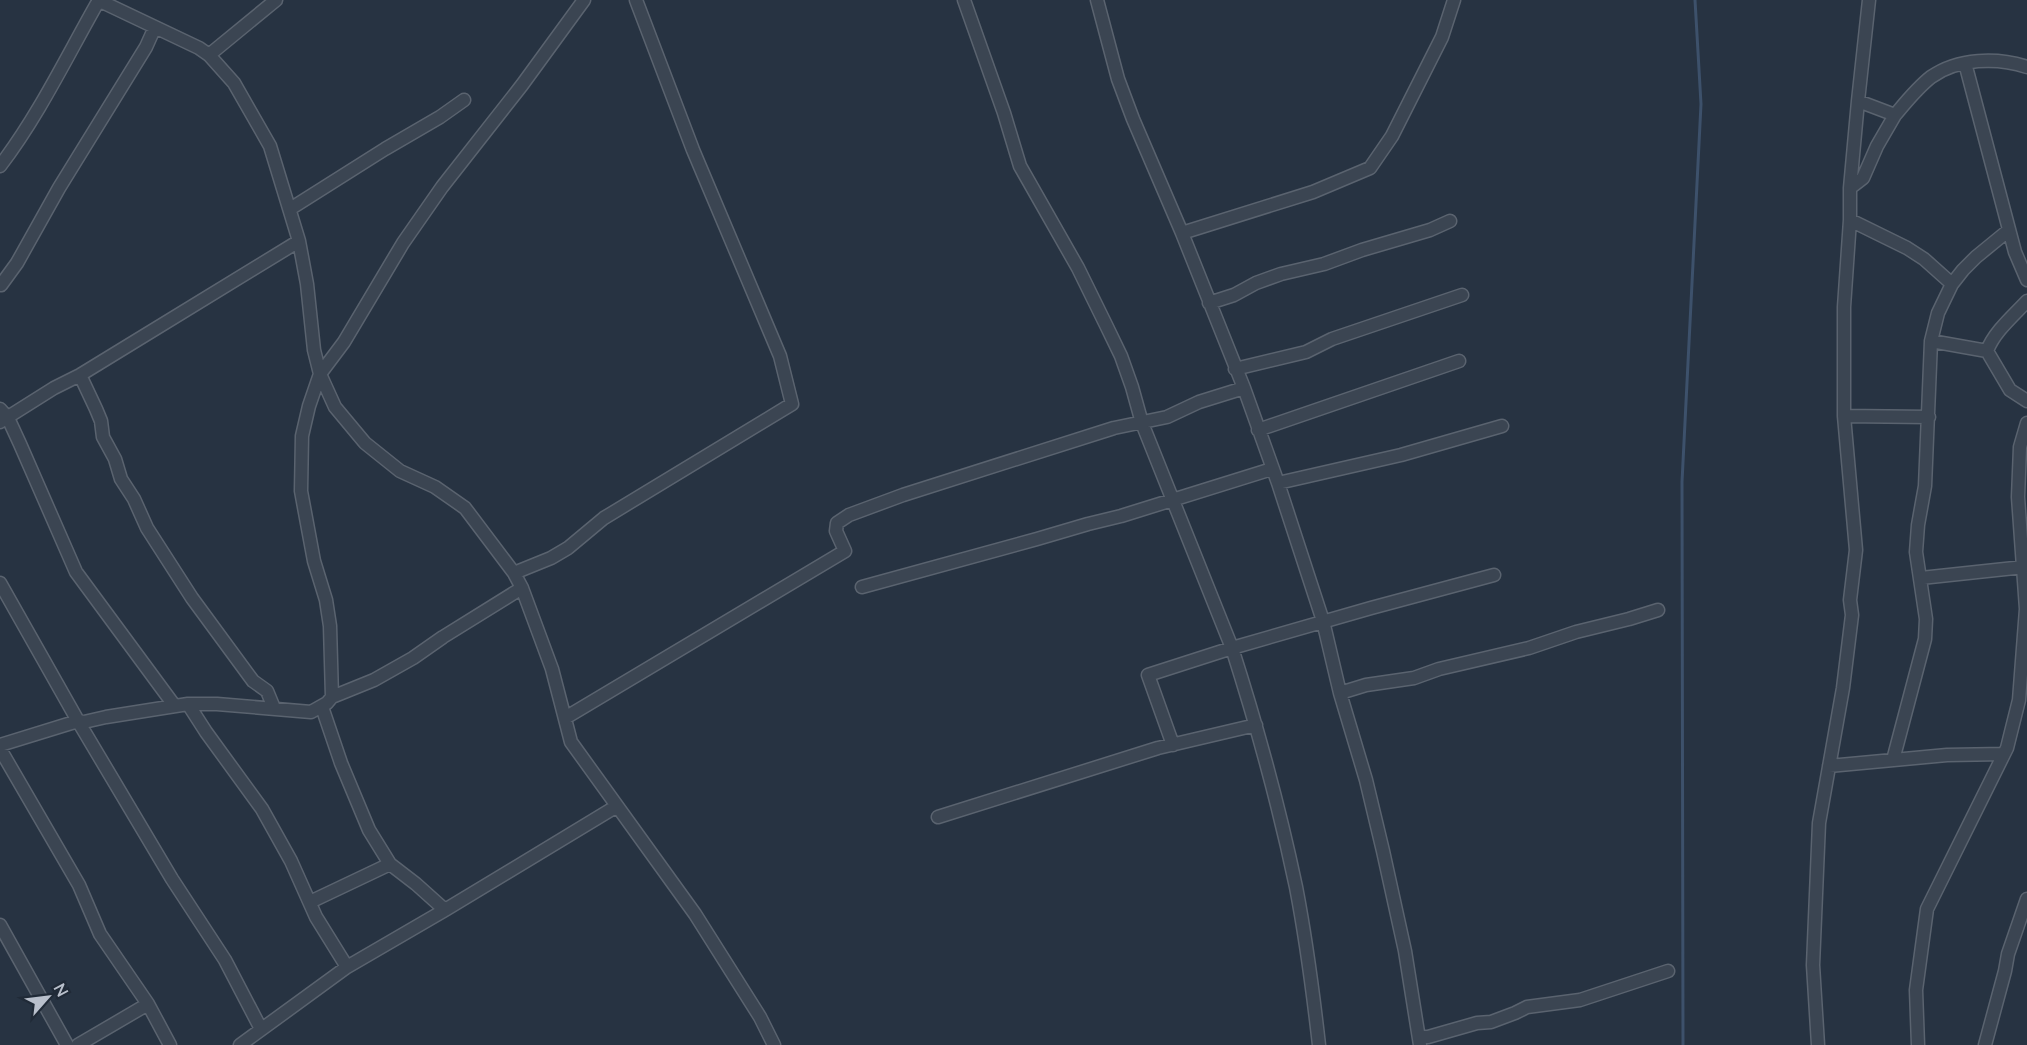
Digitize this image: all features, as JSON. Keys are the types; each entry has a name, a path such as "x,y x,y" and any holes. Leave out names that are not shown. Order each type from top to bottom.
{"street":[{"path":"0,166 43,100 99,0 185,40 208,55 234,83 270,146 290,209 307,284 314,350 320,374 335,407 365,443 400,471 435,487 465,508 514,573 522,588 552,669 571,742 695,914 760,1017 774,1045"},
{"path":"208,55 276,0"},
{"path":"332,697 329,617 314,561 301,491 302,436 320,374 344,342 403,243 442,187 522,85 584,0"},
{"path":"514,573 551,558 568,548 604,518 792,404 780,356 693,150 636,0"},
{"path":"964,0 1020,166 1078,268 1111,335 1132,387 1142,423 1232,648 1256,725 1296,886 1311,975 1319,1045"},
{"path":"1097,0 1118,79 1244,388 1323,621 1383,851 1405,951 1420,1041 1477,1023 1491,1022 1527,1007 1580,1000 1668,971"},
{"path":"1182,233 1313,192 1370,168 1392,136 1442,37 1454,0"},
{"path":"1818,1045 1813,964 1819,823 1843,687 1852,615 1850,600 1856,550 1844,416 1844,307 1850,188 1869,0"},
{"path":"1,285 17,263 58,188 146,47 155,27"},
{"path":"1850,188 1863,178 1877,146 1895,115 1931,77 1965,63 1991,60 2027,67"},
{"path":"1965,63 2015,252 2027,280"},
{"path":"290,209 464,100"},
{"path":"1858,101 1895,115"},
{"path":"1850,220 1907,248 1924,259 1952,284"},
{"path":"1209,303 1240,293 1256,283 1281,274 1324,264 1430,230 1450,221"},
{"path":"1893,760 1925,639 1926,619 1916,552 1925,486 1931,341 1938,313 1952,284 1976,257 2009,230"},
{"path":"174,705 76,572 3,416 80,375 299,241"},
{"path":"1235,369 1306,352 1332,339 1462,295"},
{"path":"1987,351 2007,322 2027,301"},
{"path":"1931,341 1987,351 2010,390 2027,401"},
{"path":"1258,430 1459,361"},
{"path":"80,375 101,421 103,437 147,528 209,622 253,681 267,691 274,708"},
{"path":"565,718 845,551 836,531 837,523 849,515 1114,428 1167,417 1199,402 1244,388"},
{"path":"1844,416 1929,417"},
{"path":"1918,1045 1916,990 1927,909 2004,754 2019,700 2026,609 2018,497 2020,447 2027,423"},
{"path":"1278,483 1401,456 1503,426"},
{"path":"862,587 1173,500 1272,469"},
{"path":"1921,578 2024,567"},
{"path":"1173,745 1148,675 1323,621 1494,575"},
{"path":"0,583 78,721 172,879 225,960 261,1029"},
{"path":"170,1045 148,1004 100,934 79,885 0,747 78,721 84,723 174,705 217,704 311,712 322,707 332,697 374,680 412,658 522,588"},
{"path":"1340,693 1366,685 1414,678 1438,669 1530,648 1576,632 1658,610"},
{"path":"188,704 262,809 291,861 316,917 347,967"},
{"path":"322,707 355,799 369,830 390,864 445,910"},
{"path":"938,817 1173,745 1256,725"},
{"path":"1829,766 1947,755 2004,754"},
{"path":"240,1045 347,967 617,806"},
{"path":"310,902 390,864"},
{"path":"1985,1045 2006,971 2008,954 2027,899"},
{"path":"0,925 67,1045"},
{"path":"78,1045 148,1004"}],"waterway":[{"path":"1683,1045 1682,482 1701,104 1695,0"}]}
